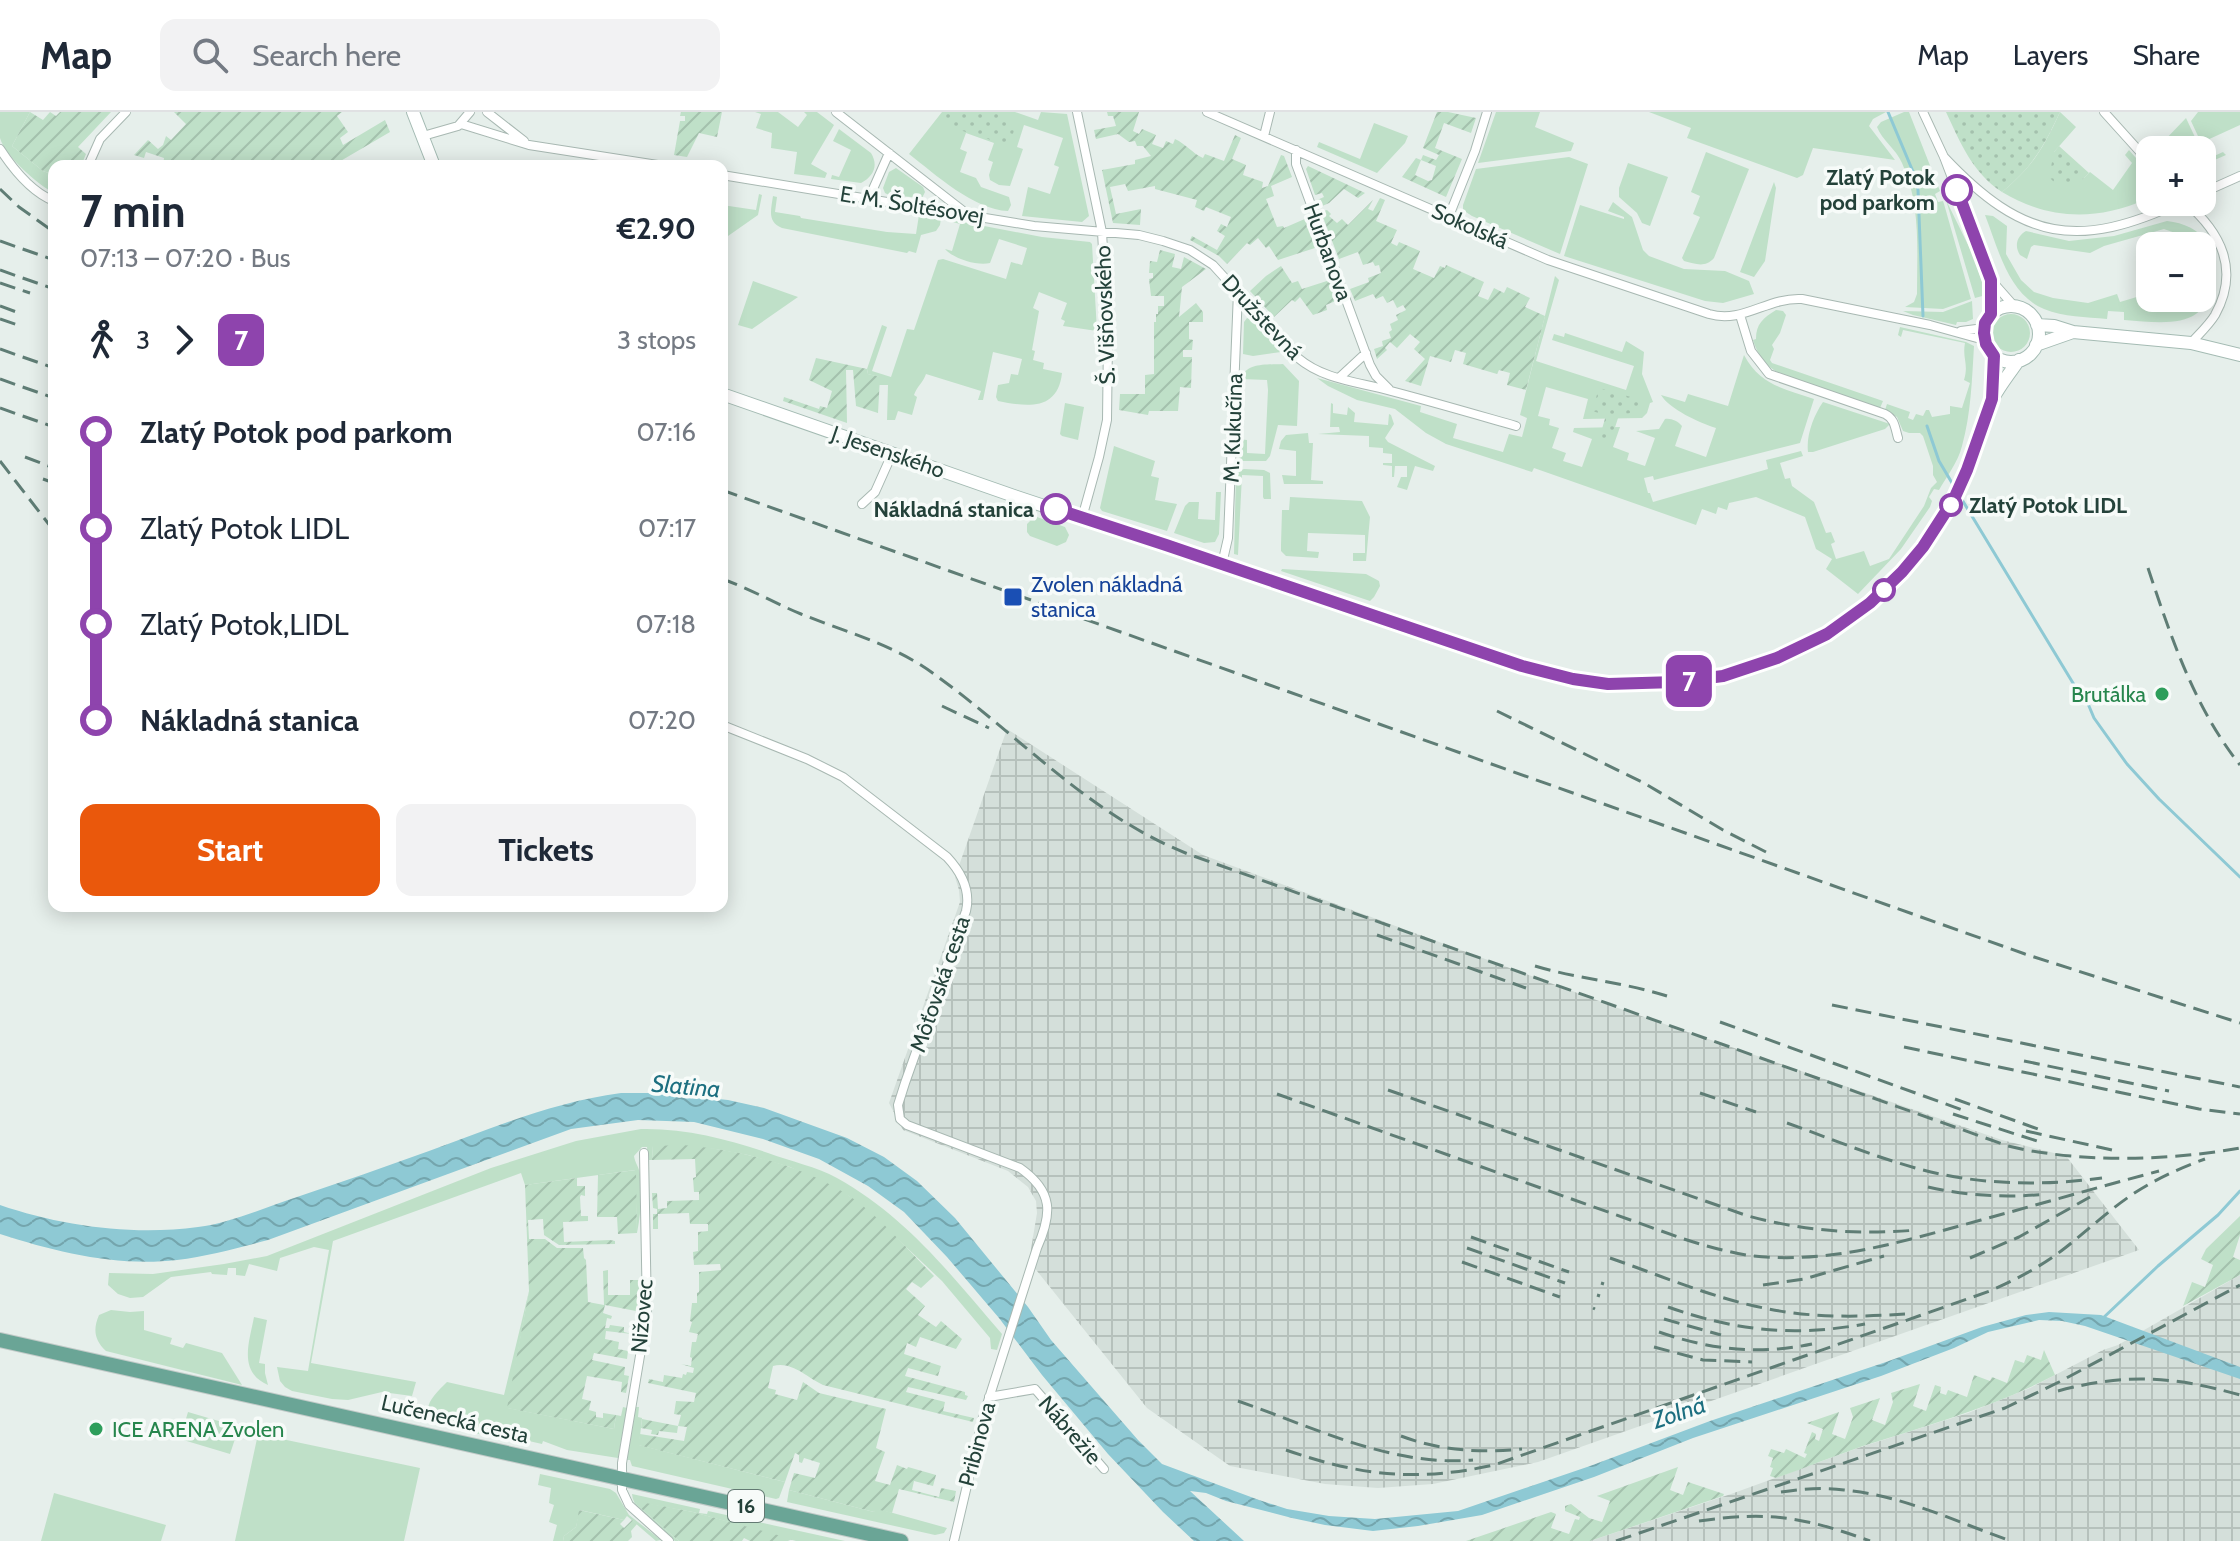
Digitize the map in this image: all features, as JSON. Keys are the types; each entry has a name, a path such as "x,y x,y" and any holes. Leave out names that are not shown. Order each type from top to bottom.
{"main road":[{"name":"Lučenecká cesta","path":"0,1340 901,1541"}],"street":[{"path":"91,160 100,139 126,112"},
{"path":"413,112 432,160"},
{"path":"461,124 470,112"},
{"path":"487,112 529,145"},
{"path":"836,112 967,214"},
{"name":"Š. Višňovského","path":"1077,112 1102,232 1108,306 1108,411 1082,518"},
{"name":"Sokolská","path":"1207,112 1548,260 1719,317 1740,315 1781,300 1802,299 1984,334"},
{"path":"1264,136 1270,112"},
{"path":"1449,216 1487,112"},
{"path":"1923,112 1944,157 1991,280 2014,306"},
{"path":"2104,112 2136,147"},
{"path":"423,136 461,124 529,145 621,160"},
{"path":"0,149 24,179 48,198"},
{"name":"Hurbanova","path":"1296,150 1296,164 1366,353 1376,376 1390,390"},
{"path":"869,198 889,153"},
{"path":"1944,157 1991,202 2026,222 2049,229 2077,231 2116,226 2148,216"},
{"name":"E. M. Šoltésovej","path":"728,176 1054,229 1102,232"},
{"path":"2216,187 2240,176"},
{"path":"2191,343 2218,310 2225,294 2229,270 2227,255 2202,216"},
{"name":"Družstevná","path":"1102,232 1149,237 1190,250 1213,265 1309,367 1329,376 1516,426"},
{"path":"1991,280 1991,314 1984,334 1994,356 2005,361 2019,360 2028,355 2038,337 2037,325 2029,313 2014,306 1999,308 1991,314"},
{"name":"M. Kukučína","path":"1222,564 1228,538 1238,292"},
{"path":"1740,315 1751,351 1769,374 1885,414 1893,421 1898,438"},
{"path":"2037,325 2073,332 2191,343 2240,355"},
{"path":"2036,345 2073,332"},
{"path":"1339,378 1366,353"},
{"name":"J. Jesenského","path":"1992,399 1994,356"},
{"name":"J. Jesenského","path":"728,396 1538,671 1599,683 1676,682 1749,669 1806,645 1870,603 1923,547 1954,499 1992,399 2019,360"},
{"path":"862,504 875,492 892,454"},
{"name":"Môťovská cesta","path":"728,727 843,777 931,843 960,874 967,891 967,906 905,1083 898,1113 907,1125 1016,1166 1037,1183 1046,1199 1048,1219 1027,1281"},
{"name":"Nižovec","path":"621,1478 647,1314 644,1153"},
{"name":"Pribinova","path":"954,1541 989,1397 1027,1281"},
{"name":"Nábrežie","path":"989,1397 1035,1389 1104,1469"},
{"path":"621,1478 622,1490 629,1505 669,1541"}],"shaded area":[{"path":"1007,729 1203,855 1618,1008 2002,1140 2066,1156 2139,1250 1538,1462 1433,1484 1378,1488 1325,1484 1230,1466 1147,1408 1029,1261 1037,1213 1036,1201 1028,1187 1008,1171 903,1130 889,1103 960,902 955,877"},
{"path":"2240,1275 2240,1541 1590,1541 1968,1413 2030,1388 2118,1345"}],"green space":[{"path":"0,112 30,112 12,146 48,173 48,190 15,161 0,138"},
{"path":"30,112 43,120 50,112 56,116 60,112 111,112 78,147 86,154 84,160 48,160 48,173 12,146"},
{"path":"174,112 342,112 337,116 348,132 340,138 343,145 385,120 390,132 342,160 164,160 146,152 144,158 134,155 148,140 158,149 166,136 171,140 186,124"},
{"path":"681,112 722,112 717,137 699,133 687,157 674,155 680,121 685,121 685,116 680,116"},
{"path":"755,112 778,112 798,127 807,115 804,112 817,112 834,125 811,164 827,173 825,178 794,174 797,152 771,148 772,133 756,128 761,114"},
{"path":"942,112 1015,112 1038,120 1041,112 1067,114 1089,216 1082,222 1022,216 1028,187 1050,194 1059,167 1054,165 1063,138 1024,125 1017,147 1023,149 1010,186 990,180 993,162 988,160 994,143 966,133 960,149 967,152 960,172 976,178 981,187 1009,197 1011,205 1008,211 982,204 956,190 909,154"},
{"path":"945,112 1002,112 1007,120 1016,122 1010,146 944,125"},
{"path":"1107,112 1139,112 1133,131 1139,134 1142,129 1156,135 1152,144 1163,148 1166,141 1173,144 1175,139 1203,158 1205,154 1224,161 1235,135 1241,138 1232,159 1246,165 1243,175 1263,182 1262,188 1268,186 1281,155 1284,156 1292,177 1271,186 1274,196 1266,199 1277,227 1284,228 1307,218 1318,247 1278,260 1269,246 1266,248 1258,238 1250,245 1247,243 1227,264 1190,240 1192,236 1217,250 1225,236 1217,231 1221,224 1227,227 1231,217 1206,207 1204,211 1195,207 1197,200 1155,189 1155,186 1128,191 1125,184 1110,187 1116,214 1141,209 1140,225 1113,223 1102,170 1135,164 1135,160 1151,156 1143,146 1137,146 1135,141 1129,142 1118,134 1096,139 1094,130 1116,126 1113,116 1108,116"},
{"path":"1437,112 1476,118 1471,133 1444,123 1435,148 1462,159 1446,197 1402,177 1416,158 1421,160 1423,155 1436,160 1439,155 1423,148","holes":["1421,160 1436,166 1432,180 1415,175"]},
{"path":"1496,112 1540,112 1535,127 1574,143 1571,151 1478,163"},
{"path":"1649,112 1886,112 1873,119 1869,126 1895,160 1813,148 1803,175 1797,178 1687,138 1691,128"},
{"path":"1909,112 1940,191 1935,194 1938,202 1943,201 1971,299 1943,309 1905,307 1914,302 1917,294 1915,211 1902,163 1877,127 1881,122"},
{"path":"1946,112 2060,112 2036,156 2002,192 1975,166"},
{"path":"2060,112 2076,127 2054,152 2083,179 2090,172 2113,190 2132,163 2125,155 2129,150 2136,158 2136,203 2108,212 2072,214 2037,208 2002,192 2022,174"},
{"path":"2198,112 2240,112 2240,125 2216,136 2198,136 2191,121"},
{"path":"2186,118 2194,136 2169,136"},
{"path":"1374,123 1408,136 1377,173 1317,147 1319,142 1360,159"},
{"path":"839,129 871,153 874,171 861,183 831,179 832,175 839,177 851,150 833,141"},
{"path":"2059,146 2089,173 2083,179 2057,185 2049,177 2054,152"},
{"path":"1706,152 1749,169 1714,258 1700,264 1682,258 1700,217 1693,214 1700,196 1691,192"},
{"path":"1569,157 1588,164 1560,254 1463,210 1476,169"},
{"path":"1628,163 1668,177 1650,226 1642,223 1637,213 1619,197"},
{"path":"1308,166 1365,193 1358,198 1344,189 1320,207 1317,200 1324,197 1322,193 1315,195 1306,169"},
{"path":"896,168 923,187 925,192 922,198 885,193 883,188 889,172"},
{"path":"1774,182 1776,188 1765,261 1754,277 1740,272"},
{"path":"759,194 762,195 758,215 728,236 728,206 756,210"},
{"path":"773,196 777,197 775,212 801,218 916,234 919,215 941,218 940,225 936,231 921,235 916,253 907,253 782,228 772,219"},
{"path":"1380,198 1385,200 1376,221 1397,230 1391,243 1397,246 1399,242 1420,251 1413,269 1434,278 1440,266 1445,268 1446,265 1484,282 1478,296 1488,300 1494,288 1504,293 1507,287 1530,298 1525,307 1545,316 1526,390 1507,385 1510,373 1499,370 1497,374 1463,364 1466,353 1455,350 1451,362 1430,356 1421,386 1405,381 1425,359 1414,349 1420,342 1410,334 1397,348 1390,342 1385,348 1387,350 1377,359 1374,349 1391,338 1390,324 1398,320 1396,315 1406,310 1403,305 1397,308 1393,300 1387,303 1383,296 1376,299 1373,294 1355,301 1350,289 1369,282 1368,278 1381,273 1379,265 1375,266 1373,262 1363,265 1358,252 1339,259 1321,212 1327,210 1337,223 1342,219 1348,225 1373,200 1368,209 1373,211"},
{"path":"1946,200 1974,257 1986,295 1975,298"},
{"path":"1613,202 1632,217 1643,250 1649,256 1684,269 1725,271 1749,281 1754,294 1723,303 1705,301 1564,256 1580,205 1624,219 1608,211"},
{"path":"1985,215 1993,216 2007,226 2006,254 2021,280 2034,292 2088,303 2117,294 2120,302 2136,297 2136,312 2198,312 2183,320 2155,322 2124,320 2124,312 2108,311 2107,319 2052,312 2021,293 2000,255"},
{"path":"2167,221 2198,232 2164,229 2136,232 2136,237 2090,253 2034,245 2027,259 2020,255 2017,248 2019,238 2026,231 2069,241 2114,236"},
{"path":"953,222 1042,237 1090,242 1097,331 1063,326 1065,321 1061,319 1067,303 1039,292 1033,308 1039,311 1033,360 1044,363 1043,369 1062,373 1059,385 1048,400 1030,405 998,401 998,385 1009,383 1011,374 1018,375 1022,359 993,352 983,400 978,400 981,391 926,374 914,395 917,397 912,415 898,411 895,420 887,420 888,385 879,385 879,377 868,374 867,369 882,325 887,327 872,371 891,377 907,329 914,330 938,260 1006,279 1011,262 1022,265 1027,248 999,239 990,263 972,263 949,253 945,249 952,251 960,224"},
{"path":"1160,250 1175,254 1172,267 1181,269 1184,257 1206,269 1182,287 1179,317 1196,303 1203,312 1203,322 1189,322 1192,350 1183,350 1183,357 1192,357 1191,388 1180,387 1178,411 1149,411 1148,415 1119,410 1120,394 1145,394 1145,375 1154,374 1154,322 1158,306 1164,306 1164,296 1151,296 1149,279 1153,278 1153,273 1149,273 1150,261 1157,262"},
{"path":"1281,266 1292,283 1298,281 1302,289 1330,280 1338,300 1326,305 1327,310 1313,315 1300,297 1295,302 1292,300 1274,317 1250,291"},
{"path":"1555,276 1559,280 1536,361 1626,390 1634,366 1552,340 1554,334 1564,337 1565,333 1622,352 1626,341 1644,352 1642,374 1653,402 1642,418 1583,419 1588,399 1546,387 1538,416 1550,419 1549,425 1559,428 1552,448 1566,453 1563,461 1582,467 1592,439 1573,432 1574,428 1620,427 1613,447 1629,453 1627,460 1645,466 1655,438 1636,431 1659,429 1665,419 1674,420 1682,426 1675,446 1706,457 1716,428 1678,410 1661,395 1685,402 1688,394 1728,406 1744,355 1765,380 1814,399 1800,443 1654,480 1653,476 1644,478 1653,502 1768,469 1766,460 1801,451 1803,456 1780,463 1785,479 1790,478 1792,486 1814,502 1826,533 1831,532 1835,542 1831,544 1836,559 1864,551 1870,566 1889,559 1937,482 1923,436 1903,431 1897,417 1885,410 1887,404 1910,412 1908,418 1913,420 1916,414 1923,416 1926,410 1932,417 1950,414 1950,406 1962,408 1970,383 1964,380 1965,343 1903,330 1901,337 1898,335 1900,327 1966,342 1974,346 1969,409 1958,458 1939,490 1934,489 1929,497 1932,501 1930,507 1901,549 1858,594 1826,569 1832,559 1816,549 1805,517 1756,497 1729,503 1727,510 1718,507 1716,514 1702,509 1696,525 1534,468 1532,472 1446,444 1395,409 1357,400 1317,378 1421,406 1420,412 1457,424 1453,438 1503,452 1509,434 1522,437 1527,418 1520,415"},
{"path":"753,281 798,297 752,329 738,325"},
{"path":"1972,301 1973,319 1957,322 1956,325 1903,311 1943,312"},
{"path":"1776,310 1786,315 1772,345 1772,363 1883,401 1880,408 1781,374 1767,364 1753,340 1761,322"},
{"path":"2011,314 2024,320 2030,333 2024,346 2011,352 1998,346 1992,333 1998,320"},
{"path":"1247,318 1256,321 1281,348 1281,352 1253,356 1243,354 1244,322"},
{"path":"816,358 867,369 868,374 880,377 878,413 856,406 853,370 846,370 847,423 783,401 784,397 819,409 820,406 827,408 832,391 809,380"},
{"path":"1283,364 1299,381 1297,426 1278,425 1266,461 1242,461 1237,455 1238,439 1247,440 1247,453 1265,454 1268,390 1267,380 1241,379 1253,367"},
{"path":"1599,388 1645,401 1642,411 1619,415 1609,446 1598,443 1606,415 1592,411"},
{"path":"1823,402 1890,424 1885,429 1808,452 1811,426"},
{"path":"1065,403 1084,407 1078,440 1060,434"},
{"path":"1331,403 1333,413 1347,415 1348,407 1355,413 1354,422 1388,425 1391,415 1394,424 1385,438 1388,442 1435,466 1433,471 1415,466 1407,490 1397,487 1401,477 1407,477 1407,466 1395,466 1392,477 1392,466 1383,463 1392,463 1392,454 1383,453 1383,448 1369,447 1369,436 1318,434 1340,432 1339,427 1330,427"},
{"path":"1308,433 1309,443 1313,443 1311,480 1323,481 1323,484 1284,484 1282,475 1296,476 1296,451 1279,449 1281,441 1286,435"},
{"path":"1114,446 1155,461 1151,476 1159,478 1155,500 1177,504 1167,531 1100,508"},
{"path":"1244,469 1270,473 1271,499 1263,497 1263,476 1242,475 1238,555 1234,554 1236,474"},
{"path":"1216,492 1221,492 1219,534 1215,542 1204,543 1174,533 1189,502 1199,502 1198,519 1215,520"},
{"path":"1290,497 1362,501 1370,517 1366,561 1353,561 1353,553 1365,553 1365,535 1308,533 1307,551 1319,552 1318,558 1286,556 1281,551 1282,510 1289,510"},
{"path":"1037,517 1065,527 1069,535 1066,542 1057,546 1030,536 1027,524"},
{"path":"1282,569 1366,574 1379,581 1380,586 1370,601"},
{"path":"641,1129 690,1132 737,1143 821,1171 862,1193 907,1229 965,1290 1002,1334 997,1350 991,1349 990,1338 942,1281 849,1196 790,1167 715,1149 653,1146 652,1160 648,1160 647,1147 642,1147 634,1156 641,1189 637,1233 635,1170 525,1185 521,1173 333,1241 311,1363 416,1382 412,1396 382,1392 348,1400 332,1399 292,1391 280,1381 277,1367 308,1371 329,1250 314,1247 280,1258 277,1271 249,1264 245,1276 236,1275 236,1268 228,1268 227,1275 211,1272 171,1277 143,1297 130,1298 118,1294 108,1285 109,1273 153,1274 267,1256 491,1168 576,1141"},
{"path":"683,1145 768,1160 810,1175 848,1195 882,1223 934,1276 921,1288 912,1282 906,1289 925,1306 918,1315 936,1327 941,1321 962,1339 956,1349 920,1337 916,1347 907,1343 904,1354 941,1366 938,1376 908,1368 905,1376 965,1392 968,1396 966,1400 908,1387 906,1392 945,1402 943,1411 974,1418 973,1422 823,1385 799,1371 780,1365 773,1366 768,1388 776,1390 775,1394 797,1400 803,1382 819,1393 886,1409 876,1448 885,1452 875,1481 890,1485 897,1465 908,1467 936,1475 933,1486 914,1481 912,1490 939,1497 941,1488 956,1491 954,1502 899,1489 892,1513 876,1509 874,1512 789,1490 794,1473 815,1478 820,1463 804,1458 802,1463 799,1462 799,1455 795,1453 785,1482 638,1445 640,1434 684,1441 687,1427 678,1426 681,1415 674,1414 676,1401 694,1402 696,1393 648,1383 649,1379 663,1382 664,1375 682,1378 687,1372 693,1373 694,1368 681,1364 691,1366 692,1342 696,1342 698,1334 689,1332 692,1303 697,1303 699,1292 699,1272 721,1270 720,1264 694,1265 693,1252 698,1251 698,1232 708,1231 708,1224 690,1224 689,1213 658,1214 658,1229 653,1229 653,1214 657,1214 657,1209 653,1208 652,1193 657,1193 658,1209 667,1208 667,1201 699,1200 699,1192 694,1192 695,1159 652,1160 653,1146"},
{"path":"636,1170 637,1233 618,1234 617,1217 597,1217 598,1175"},
{"path":"577,1178 577,1186 585,1186 585,1196 580,1197 581,1216 588,1216 588,1221 563,1222 564,1242 610,1240 615,1244 559,1245 544,1235 543,1219 528,1220 529,1239 545,1239 557,1248 583,1248 588,1302 604,1305 603,1271 608,1270 608,1295 630,1295 630,1280 639,1280 641,1312 605,1305 603,1313 612,1316 611,1319 607,1318 605,1328 610,1325 624,1327 624,1332 632,1334 606,1331 605,1339 619,1342 618,1349 628,1351 627,1359 594,1353 592,1360 625,1367 624,1375 629,1376 626,1393 621,1392 622,1382 587,1376 582,1399 591,1401 589,1410 596,1412 596,1417 603,1418 603,1413 616,1415 614,1429 507,1408 529,1291 525,1185"},
{"path":"2240,1216 2240,1235 2233,1257 2240,1260 2240,1275 2183,1306 2192,1282 2205,1287 2213,1265 2201,1259 2206,1249"},
{"path":"529,1291 508,1408 614,1429 616,1415 621,1416 623,1407 627,1408 618,1458 567,1450 543,1441 542,1444 503,1435 488,1436 439,1425 432,1420 428,1409 430,1403 447,1382 504,1395"},
{"path":"111,1310 144,1311 144,1330 172,1338 170,1344 183,1348 186,1343 222,1353 242,1385 106,1351 97,1338 96,1325 99,1315"},
{"path":"254,1317 267,1320 259,1363 265,1364 268,1385 252,1373 249,1365 248,1347"},
{"path":"2044,1350 2055,1375 2032,1386 1960,1415 1776,1478 1770,1476 1773,1458 1768,1456 1771,1449 1784,1453 1786,1449 1805,1458 1812,1432 1819,1441 1823,1429 1807,1423 1839,1412 1832,1434 1845,1439 1853,1417 1850,1408 1880,1398 1872,1420 1885,1425 1893,1402 1891,1393 1920,1384 1913,1406 1926,1411 1935,1385 1941,1387 1940,1393 1946,1395 1948,1390 1967,1397 1974,1375 2007,1383 2015,1360 2024,1363 2027,1355 2041,1360"},
{"path":"636,1407 639,1407 638,1417 642,1418 639,1445 785,1482 779,1498 632,1466 627,1460"},
{"path":"188,1412 239,1427 230,1454 180,1439"},
{"path":"642,1419 678,1426 677,1433 659,1431 658,1435 641,1428"},
{"path":"258,1434 420,1468 404,1541 235,1541"},
{"path":"1678,1467 1670,1490 1683,1495 1688,1482 1723,1496 1590,1541 1466,1541 1551,1512 1556,1514 1551,1528 1569,1534 1575,1519 1579,1520 1580,1517 1565,1511 1565,1506 1571,1504 1589,1518 1602,1522 1610,1501 1597,1496"},
{"path":"540,1474 610,1489 616,1493 629,1515 661,1540 656,1541 627,1516 624,1520 580,1510 576,1527 564,1536 563,1541 553,1541 557,1525 549,1522 554,1505 549,1503 551,1488 538,1485"},
{"path":"789,1490 874,1512 875,1508 947,1528 944,1533 935,1535 787,1502"},
{"path":"54,1493 166,1525 161,1541 41,1541"},
{"path":"632,1494 700,1509 699,1513 707,1514 708,1511 845,1541 796,1541 693,1512 636,1502 679,1541 675,1541 642,1514 634,1501"},
{"path":"635,1501 693,1512 792,1539 679,1541"},
{"path":"579,1510 624,1520 620,1524 624,1528 632,1520 637,1524 628,1541 563,1541 564,1536 576,1527"}],"water":[{"path":"621,1093 660,1093 728,1100 764,1108 847,1138 884,1157 917,1181 955,1218 1051,1340 1162,1464 1287,1509 1375,1519 1458,1511 1982,1327 2026,1315 2049,1312 2101,1315 2240,1367 2240,1379 2085,1326 2039,1320 1988,1332 1881,1376 1693,1438 1594,1477 1482,1515 1373,1531 1292,1518 1190,1491 1244,1541 1194,1541 1108,1454 999,1318 904,1212 868,1186 819,1159 763,1139 694,1122 638,1120 571,1129 268,1240 177,1260 109,1260 43,1247 0,1234 0,1205 72,1224 123,1230 173,1230 210,1225 523,1117"}],"waterway":[{"path":"1888,112 1918,190 1923,316"},
{"path":"1927,426 1939,461 1955,488"},
{"path":"1961,498 2076,688 2086,699 2094,718 2127,764 2240,877"},
{"path":"2102,1319 2218,1215 2240,1191"}],"railway":[{"path":"0,189 48,228"},
{"path":"0,241 48,258"},
{"path":"0,270 48,287"},
{"path":"0,283 30,293"},
{"path":"0,306 22,314"},
{"path":"0,319 18,325"},
{"path":"0,349 48,366"},
{"path":"0,379 48,396"},
{"path":"0,408 48,425"},
{"path":"25,457 48,466"},
{"path":"0,461 48,523"},
{"path":"43,479 48,481"},
{"path":"728,492 2025,954 2240,1023"},
{"path":"2148,568 2175,645 2197,695 2240,765"},
{"path":"728,581 887,647 919,664 1118,818 1188,854 2008,1146 2093,1158 2183,1156 2240,1148"},
{"path":"942,706 989,728"},
{"path":"1497,711 1644,783 1766,852"},
{"path":"1377,935 1526,988"},
{"path":"1535,966 1667,996"},
{"path":"1832,1005 2240,1087"},
{"path":"1720,1022 1965,1111"},
{"path":"1904,1047 2199,1109 2240,1114"},
{"path":"2024,1061 2169,1091"},
{"path":"1388,1090 1748,1216 1832,1230 1917,1230"},
{"path":"1700,1093 1756,1112"},
{"path":"1277,1094 1681,1238 1746,1255 1776,1258 1865,1250 2159,1171"},
{"path":"1955,1099 2038,1129"},
{"path":"1953,1114 2037,1141"},
{"path":"1787,1123 1889,1160 1967,1179 2012,1183 2102,1178"},
{"path":"2026,1131 2112,1150"},
{"path":"1286,1450 1339,1466 1389,1474 1439,1473 1494,1465 1990,1291 2047,1261 2142,1189 2205,1159"},
{"path":"1928,1187 1987,1195 2047,1194"},
{"path":"1970,1258 2019,1237 2090,1197"},
{"path":"1471,1237 1569,1272"},
{"path":"1467,1248 1565,1283"},
{"path":"1763,1285 1804,1279 1884,1256"},
{"path":"1610,1258 1709,1293 1769,1309 1837,1316 1905,1314"},
{"path":"1462,1262 1560,1297"},
{"path":"1616,1541 2005,1408 2240,1285"},
{"path":"1668,1307 1717,1322 1765,1329 1813,1330 1865,1324"},
{"path":"1664,1319 1721,1335"},
{"path":"1659,1332 1697,1343 1735,1349 1773,1349 1812,1344"},
{"path":"1654,1347 1703,1360 1752,1362"},
{"path":"2058,1391 2105,1381 2149,1379 2193,1384 2240,1395"},
{"path":"1238,1401 1383,1451 1443,1461 1473,1460"},
{"path":"1401,1436 1461,1450 1522,1449"},
{"path":"1781,1492 1836,1489 1887,1497 2011,1541"},
{"path":"1699,1521 1786,1518 1825,1526 1870,1541"}],"bus line":[{"name":"7","path":"1056,509 1522,666 1573,679 1650,684 1711,678 1749,669 1827,634 1870,603 1917,555 1958,492 1992,399 1994,356 1984,340 1985,323 1991,314 1991,280 1957,190"}],"place":[{"name":"Zlatý Potok pod parkom","path":"1957,190"},
{"name":"Zlatý Potok LIDL","path":"1951,505"},
{"name":"Nákladná stanica","path":"1056,509"},
{"name":"Zvolen nákladná stanica","path":"1013,597"},
{"name":"Brutálka","path":"2162,694"},
{"name":"ICE ARENA Zvolen","path":"96,1429"}],"water label":[{"name":"Slatina","path":"686,1086"},
{"name":"Zolná","path":"1679,1412"}]}
